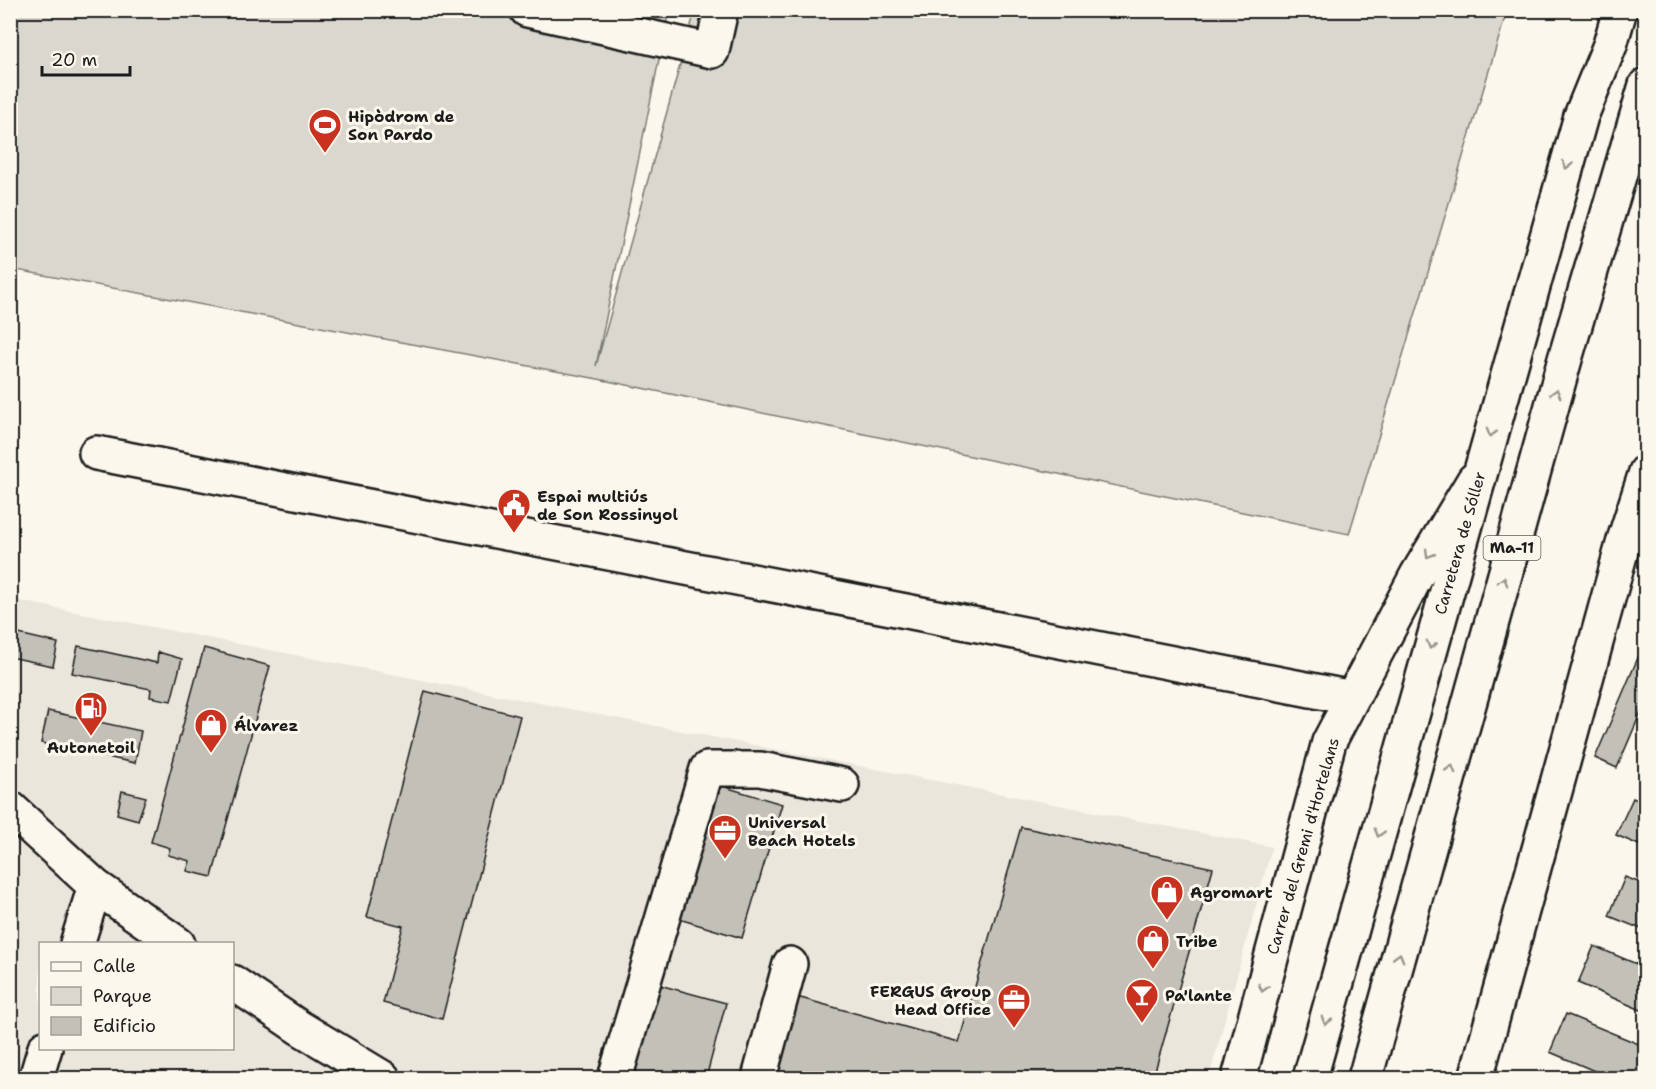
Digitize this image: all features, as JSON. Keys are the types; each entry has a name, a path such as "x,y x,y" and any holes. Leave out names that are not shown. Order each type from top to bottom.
{"main road":[{"path":"527,10 712,51 721,10"},
{"path":"1581,116 1604,10"},
{"name":"Carretera de Sóller","path":"1310,1078 1581,116 1610,45 1620,10"},
{"name":"Ma-11","path":"1365,1078 1565,359 1646,85"},
{"path":"96,453 1352,698"},
{"name":"Carrer del Gremi d'Hortelans","path":"1239,1078 1329,742 1417,575 1481,468"},
{"path":"1476,1078 1625,537 1646,472"},
{"path":"615,1078 707,769 760,769 842,785"},
{"path":"10,808 95,886 175,942"},
{"path":"78,942 95,886"},
{"path":"759,1078 790,964"},
{"path":"234,982 300,1029 383,1078"},
{"path":"36,1078 44,1050"}],"shaded area":[{"path":"10,599 1272,847 1209,1078 11,1078"}],"green space":[{"path":"10,11 669,11 596,366 695,11 1507,11 1349,534 593,378 11,269"}],"building":[{"path":"10,632 58,643 53,666 10,657"},
{"path":"1646,639 1646,700 1617,768 1595,758"},
{"path":"78,646 157,663 158,652 182,659 171,701 150,697 151,689 72,673"},
{"name":"Álvarez","path":"204,648 270,666 212,877 187,871 190,861 168,855 170,848 151,842"},
{"path":"425,691 520,716 442,1019 383,1003 403,926 367,917"},
{"name":"Autonetoil","path":"48,711 141,731 135,763 41,743"},
{"name":"Universal Beach Hotels","path":"708,782 782,804 742,938 669,916"},
{"path":"122,791 146,797 138,820 117,814"},
{"path":"1633,798 1646,804 1646,848 1616,835"},
{"path":"1021,827 1213,868 1153,1078 766,1078 786,994 959,1042"},
{"path":"1625,877 1646,885 1646,931 1609,916"},
{"path":"1594,946 1646,968 1646,1012 1578,983"},
{"path":"652,983 726,1003 706,1078 626,1078"},
{"path":"1566,1014 1646,1047 1646,1078 1611,1078 1550,1052"}],"place":[{"name":"Hipòdrom de Son Pardo","path":"325,154"},
{"name":"Espai multiús de Son Rossinyol","path":"514,534"},
{"name":"Autonetoil","path":"91,737"},
{"name":"Álvarez","path":"211,754"},
{"name":"Universal Beach Hotels","path":"725,860"},
{"name":"Agromart","path":"1167,921"},
{"name":"Tribe","path":"1153,970"},
{"name":"Pa'lante","path":"1142,1024"},
{"name":"FERGUS Group Head Office","path":"1014,1029"}]}
